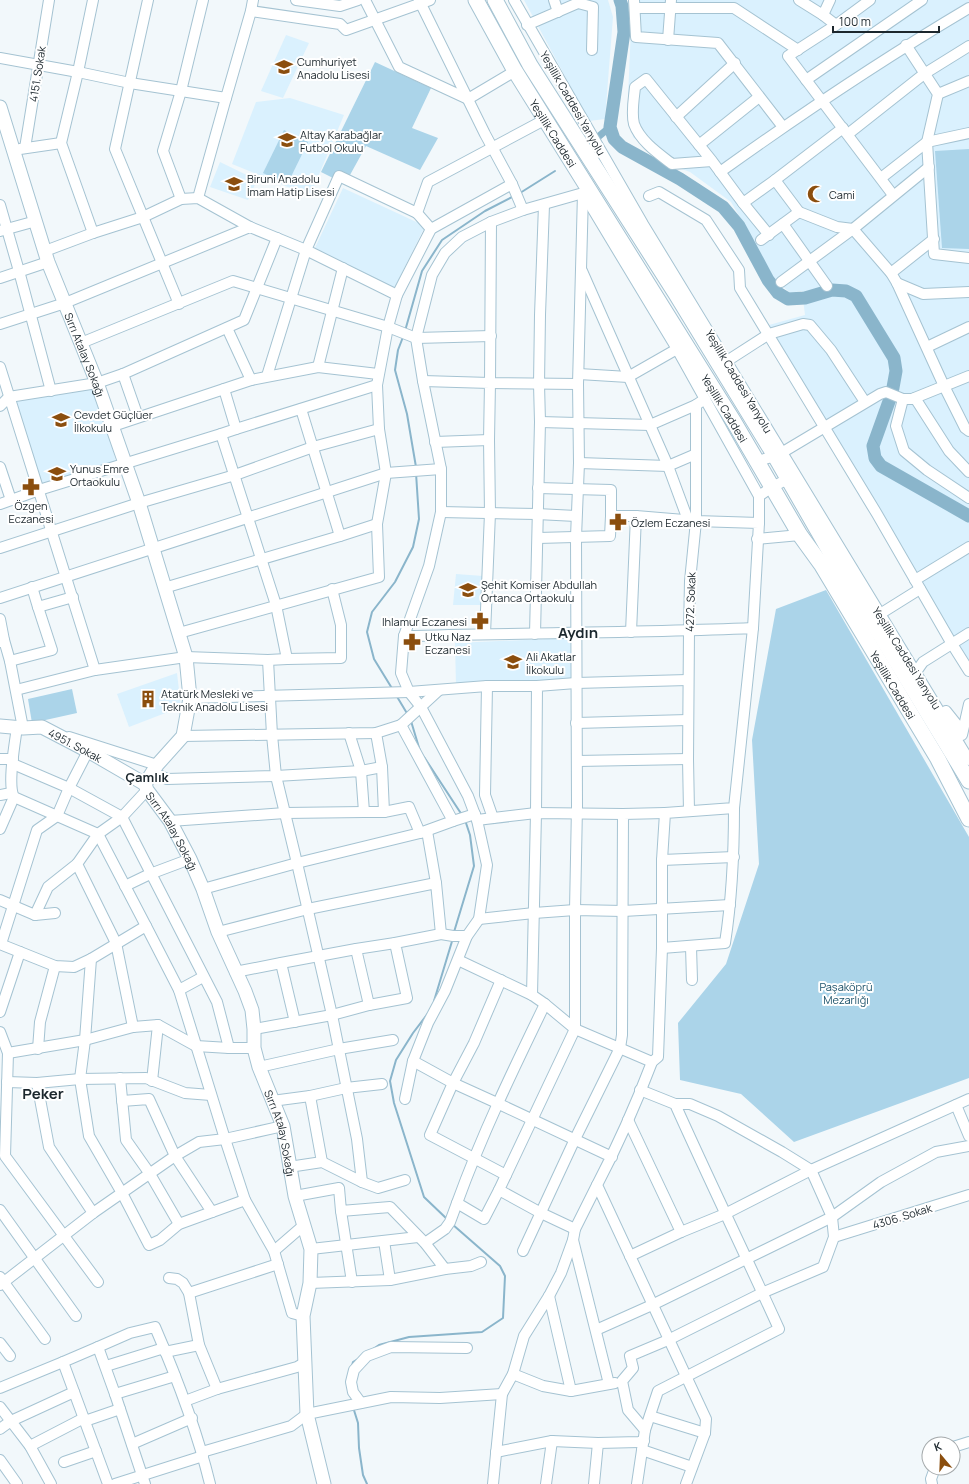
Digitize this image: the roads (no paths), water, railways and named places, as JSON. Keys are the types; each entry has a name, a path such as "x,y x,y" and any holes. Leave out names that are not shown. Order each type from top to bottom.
{"highway":[{"name":"Yeşillik Caddesi","path":"476,0 515,71 546,119 586,191 758,461 800,535 821,564 938,759 969,818"},
{"name":"Yeşillik Caddesi","path":"495,0 530,65 779,454 833,557 969,781"}],"main road":[{"name":"Sırrı Atalay Sokağı","path":"0,107 20,149 36,221 47,256 113,426 154,548 164,588 186,656 190,698 183,736 154,769 146,787 170,821 190,859 203,889 218,932 245,991 252,1010 254,1048 259,1067 283,1126 294,1196 311,1249 310,1283 303,1316 304,1363 307,1414 324,1484"},
{"name":"4951. Sokak","path":"0,726 42,728 88,751 146,787"}],"street":[{"name":"4151. Sokak","path":"20,149 38,64 49,0"},
{"path":"93,0 61,143 93,233"},
{"path":"148,0 115,148 179,304"},
{"path":"182,199 163,152 181,91 203,0"},
{"path":"198,198 253,0"},
{"path":"296,0 340,6 358,0"},
{"path":"365,0 399,67 468,99"},
{"name":"Yeşillik Caddesi Yanyolu","path":"514,0 527,25 643,224 727,361 779,454"},
{"path":"554,0 558,12"},
{"path":"799,0 836,25"},
{"path":"823,15 830,0"},
{"path":"870,0 836,25 788,56 893,195"},
{"path":"806,80 922,0"},
{"path":"251,11 340,24 346,30 423,1 468,99 512,184 523,210"},
{"path":"527,25 578,3 593,7 592,50"},
{"path":"782,127 735,63 718,43 636,37 635,4 671,4 734,8 798,50"},
{"path":"668,40 671,4"},
{"path":"720,172 821,100 906,45 969,8"},
{"path":"906,45 938,94 927,142 934,254 969,258"},
{"path":"744,203 924,74 969,46"},
{"path":"0,58 38,64 130,83 226,98"},
{"path":"676,117 735,63"},
{"path":"468,99 515,71"},
{"path":"712,161 672,164 646,143 634,125 633,115 635,87 646,78 712,161 744,203 765,237 799,212"},
{"path":"938,94 969,81"},
{"path":"699,145 759,97"},
{"path":"417,213 428,182 546,119"},
{"path":"881,178 927,142 969,133"},
{"path":"20,149 61,143"},
{"path":"781,282 808,260 853,229 929,167"},
{"path":"267,376 306,250 339,176 417,213 431,229"},
{"path":"775,180 799,212 837,227 853,229 890,273 897,283 944,386 965,428 969,431"},
{"path":"179,633 378,577 376,524 386,473 379,429 377,385 388,327 397,295 431,229 512,184"},
{"path":"405,1099 413,1062 428,1023 446,991 467,936 479,919 487,865 476,817 468,796 421,707 409,692 401,673 404,636 429,566 441,512 441,469 422,381 416,338 432,275 445,252 462,237 491,222 523,210 544,205 586,191"},
{"path":"457,1203 484,1219 575,1029 577,813 576,516 579,463 578,379 581,267 586,191"},
{"path":"586,191 705,398 759,496 759,523 753,628 734,808 734,857 726,942 691,947 662,948"},
{"path":"649,196 658,192 706,220 739,270 740,288 769,334 969,671"},
{"path":"0,278 19,271 93,233 143,217 182,199 198,198 250,227 306,250 397,295"},
{"path":"0,205 3,230 19,271 51,391"},
{"path":"535,634 540,422 540,316 544,205"},
{"path":"3,230 36,221"},
{"path":"485,634 490,513 489,440 491,222"},
{"path":"783,224 827,286"},
{"path":"0,324 65,303 250,227"},
{"path":"0,406 8,397 97,383 123,374 244,320 277,238"},
{"path":"890,273 934,240"},
{"path":"581,267 692,520"},
{"path":"318,366 343,268"},
{"path":"82,344 233,281 388,327 416,338 491,336"},
{"path":"897,283 923,294 969,292"},
{"path":"727,361 769,334 803,324 810,325 831,350 865,402"},
{"path":"927,347 969,327"},
{"path":"227,328 251,380"},
{"path":"422,381 490,384 539,384 578,379 628,377 677,350"},
{"path":"113,426 267,376 318,366 378,374"},
{"path":"0,367 8,397 67,576 96,670"},
{"path":"123,374 138,417"},
{"path":"758,461 779,454 880,394 886,392 902,398 912,399 969,376"},
{"path":"0,504 39,490 377,385"},
{"path":"224,389 236,429"},
{"path":"540,422 650,425 696,405 705,398"},
{"path":"902,398 896,426 904,451 927,470 969,498"},
{"path":"916,398 949,451 969,472"},
{"name":"4272. Sokak","path":"689,811 688,631 696,454 696,405"},
{"path":"301,408 340,536"},
{"path":"0,548 139,503 235,475 314,447 379,429"},
{"path":"221,434 276,605 287,658"},
{"path":"435,442 489,440"},
{"path":"579,463 668,466 696,454"},
{"path":"0,467 11,500"},
{"path":"0,598 386,473 441,469"},
{"path":"759,496 772,487 792,477"},
{"name":"Yeşillik Caddesi Yanyolu","path":"792,477 922,681 969,760"},
{"path":"538,488 611,490 610,536 538,538"},
{"path":"441,512 576,516"},
{"path":"611,516 759,523"},
{"path":"631,632 636,516"},
{"path":"164,588 376,524"},
{"path":"757,539 800,535"},
{"path":"880,614 917,584 969,547"},
{"path":"10,661 52,650 32,587"},
{"path":"16,690 96,670 186,656 268,660 287,658 342,658 341,625 332,589"},
{"path":"38,607 73,597"},
{"path":"0,619 2,641 10,661 16,690 20,728 13,762 12,795 0,829"},
{"path":"404,636 688,631 753,628"},
{"path":"916,672 923,662 969,633"},
{"path":"268,660 272,736 276,776 332,1015 357,1139 362,1182"},
{"path":"190,698 409,692 486,686 537,686 576,683 688,680"},
{"path":"922,681 962,731"},
{"path":"486,686 485,795 493,818"},
{"path":"532,995 537,686"},
{"path":"183,736 272,736 376,733 400,726 439,690"},
{"path":"961,747 962,731 969,704"},
{"path":"576,723 688,720"},
{"path":"400,726 453,822"},
{"path":"42,728 154,769 167,779 276,776 361,770 382,767"},
{"path":"349,733 361,770 364,812"},
{"path":"376,733 382,767 384,812"},
{"path":"88,751 69,788 57,816 37,830 14,906 0,944 55,966 74,967 91,959 146,926"},
{"path":"0,759 13,762 69,788 122,817 217,1002 229,1048"},
{"path":"576,761 688,759"},
{"path":"35,915 48,887 77,864 98,834 122,817 146,787"},
{"path":"0,795 12,795 98,834 179,990 245,1200 274,1251 292,1313 303,1316"},
{"path":"170,821 285,813 384,812 409,807 424,832 436,883 441,934"},
{"path":"203,889 297,863 424,832 453,822 476,817 493,818 536,812 623,814 665,813 734,808"},
{"path":"493,1484 502,1394 513,1374 524,1336 549,1296 561,1273 573,1240 575,1229 612,1157 652,1062 658,1057 660,1043 662,948 662,860 665,813"},
{"path":"523,1251 575,1139 620,1048 622,1035 623,814"},
{"path":"662,860 734,857"},
{"path":"125,886 150,874 190,859"},
{"path":"77,864 116,943 133,1027"},
{"path":"218,932 308,909 436,883"},
{"path":"0,900 35,915 55,913"},
{"path":"479,919 575,910 623,911 730,905"},
{"path":"236,972 319,955 441,934 467,936"},
{"path":"254,1029 332,1015 369,1005 407,998 395,943"},
{"path":"691,947 692,980"},
{"path":"356,949 369,1005"},
{"path":"0,1012 20,952"},
{"path":"91,959 85,1040 80,1079 89,1136 122,1193 149,1245 160,1240 179,1224 245,1200"},
{"path":"458,960 532,995 575,1029 652,1062"},
{"path":"281,963 295,1022"},
{"path":"38,1048 40,1022 55,966"},
{"path":"179,990 203,977"},
{"path":"501,980 474,1043 453,1083 430,1135 506,1175"},
{"path":"311,1249 384,1240 422,1240 445,1228 450,1222 473,1158 545,1004"},
{"path":"152,1081 158,1025"},
{"path":"8,1053 85,1040 133,1027 158,1025 196,1046 254,1048"},
{"path":"0,1032 8,1053 2,1156 98,1282"},
{"path":"259,1067 339,1049 393,1040"},
{"path":"413,1062 453,1083 612,1157"},
{"path":"120,1078 126,1140 150,1174 179,1224"},
{"path":"7,1082 37,1083 80,1079 146,1078 185,1093 212,1095"},
{"path":"37,1083 49,1147 93,1213"},
{"path":"272,1101 310,1096 346,1088 382,1084"},
{"path":"513,1374 543,1386 571,1391 622,1381 634,1368 630,1356 668,1340 762,1293 823,1268 834,1237 832,1217 810,1170 782,1152 718,1116 690,1104 675,1104 640,1090"},
{"path":"310,1096 322,1162"},
{"path":"122,1101 149,1099 175,1156 212,1212"},
{"path":"630,1256 681,1232 725,1214 810,1170 969,1099"},
{"path":"637,1484 645,1430 658,1391 779,1329 675,1104"},
{"path":"956,1105 969,1136"},
{"path":"628,1120 681,1232"},
{"path":"45,1339 1,1281 93,1213 175,1156 199,1142 225,1139 283,1126"},
{"path":"596,1330 652,1305 832,1217 881,1182 936,1152 969,1146"},
{"path":"289,1167 322,1162 362,1182 378,1188 404,1180"},
{"path":"597,1185 706,1419 705,1433 686,1484"},
{"path":"294,1196 339,1188 341,1212 352,1282"},
{"path":"499,1190 541,1213 575,1229"},
{"name":"4306. Sokak","path":"834,1237 969,1195"},
{"path":"341,1212 390,1206 422,1240 444,1269"},
{"path":"0,1210 76,1316"},
{"path":"274,1251 304,1225"},
{"path":"384,1240 390,1280"},
{"path":"573,1240 609,1384"},
{"path":"310,1283 390,1280 444,1269 471,1266 481,1262"},
{"path":"189,1293 278,1264"},
{"path":"170,1278 183,1283 189,1293 199,1344 217,1389"},
{"path":"549,1296 571,1391"},
{"path":"0,1388 130,1333 155,1327 192,1418 210,1484"},
{"path":"0,1344 10,1356"},
{"path":"106,1366 165,1350 199,1344"},
{"path":"98,1347 106,1366 144,1480"},
{"path":"360,1403 353,1392 351,1382 354,1370 367,1356 391,1347 467,1348"},
{"path":"62,1362 108,1484"},
{"path":"185,1401 217,1389 296,1368 304,1363"},
{"path":"115,1394 174,1376"},
{"path":"622,1381 628,1410 645,1430"},
{"path":"0,1429 11,1421 74,1392"},
{"path":"115,1484 144,1480 203,1454 291,1426 307,1414 391,1397 440,1398 502,1394"},
{"path":"0,1407 30,1446 48,1483"},
{"path":"30,1446 85,1420 120,1409"},
{"path":"650,1416 705,1433"},
{"path":"132,1444 192,1418"},
{"path":"496,1452 552,1441 598,1443 639,1442 692,1467"},
{"path":"546,1484 552,1441"},
{"path":"594,1484 598,1443"},
{"path":"64,1462 96,1451"},
{"path":"0,1460 17,1484"}],"waterway":[{"path":"620,0 622,6 624,32 610,127 614,139 622,147 680,179 723,207 739,226 768,280 778,293 788,299 805,298 832,290 846,291 856,296 894,358 896,371 892,393 873,446 875,458 881,466 969,516"},
{"path":"598,137 610,127"},
{"path":"520,193 555,171"},
{"path":"405,331 422,271 442,240 485,211 514,196"},
{"path":"403,337 398,350 395,370 407,414 416,467"},
{"path":"393,690 374,659 367,632 372,612 395,582 413,547 419,519 416,473"},
{"path":"396,695 408,715"},
{"path":"411,721 420,751"},
{"path":"424,757 462,815"},
{"path":"454,932 474,866 470,835 465,820"},
{"path":"434,1001 453,938"},
{"path":"429,1012 413,1033 396,1060 390,1081 394,1103 424,1197 448,1220"},
{"path":"373,1349 379,1345 409,1337 482,1332 503,1318 505,1276 500,1266 452,1224"},
{"path":"352,1366 353,1362 358,1359"},
{"path":"353,1407 358,1423 359,1448 363,1475 367,1484"}],"place":[{"name":"Cumhuriyet Anadolu Lisesi","path":"284,67"},
{"name":"Altay Karabağlar Futbol Okulu","path":"287,140"},
{"name":"Biruni Anadolu İmam Hatip Lisesi","path":"234,184"},
{"name":"Cami","path":"816,194"},
{"name":"Cevdet Güçlüer İlkokulu","path":"61,420"},
{"name":"Yunus Emre Ortaokulu","path":"57,474"},
{"name":"Özgen Eczanesi","path":"31,487"},
{"name":"Özlem Eczanesi","path":"618,522"},
{"name":"Şehit Komiser Abdullah Ortanca Ortaokulu","path":"468,590"},
{"name":"Ihlamur Eczanesi","path":"480,621"},
{"name":"Utku Naz Eczanesi","path":"412,642"},
{"name":"Ali Akatlar İlkokulu","path":"513,662"},
{"name":"Atatürk Mesleki ve Teknik Anadolu Lisesi","path":"148,699"}],"district":[{"name":"Aydın","path":"578,632"},
{"name":"Çamlık","path":"147,777"},
{"name":"Peker","path":"43,1093"}],"park label":[{"name":"Paşaköprü Mezarlığı","path":"846,992"}]}
